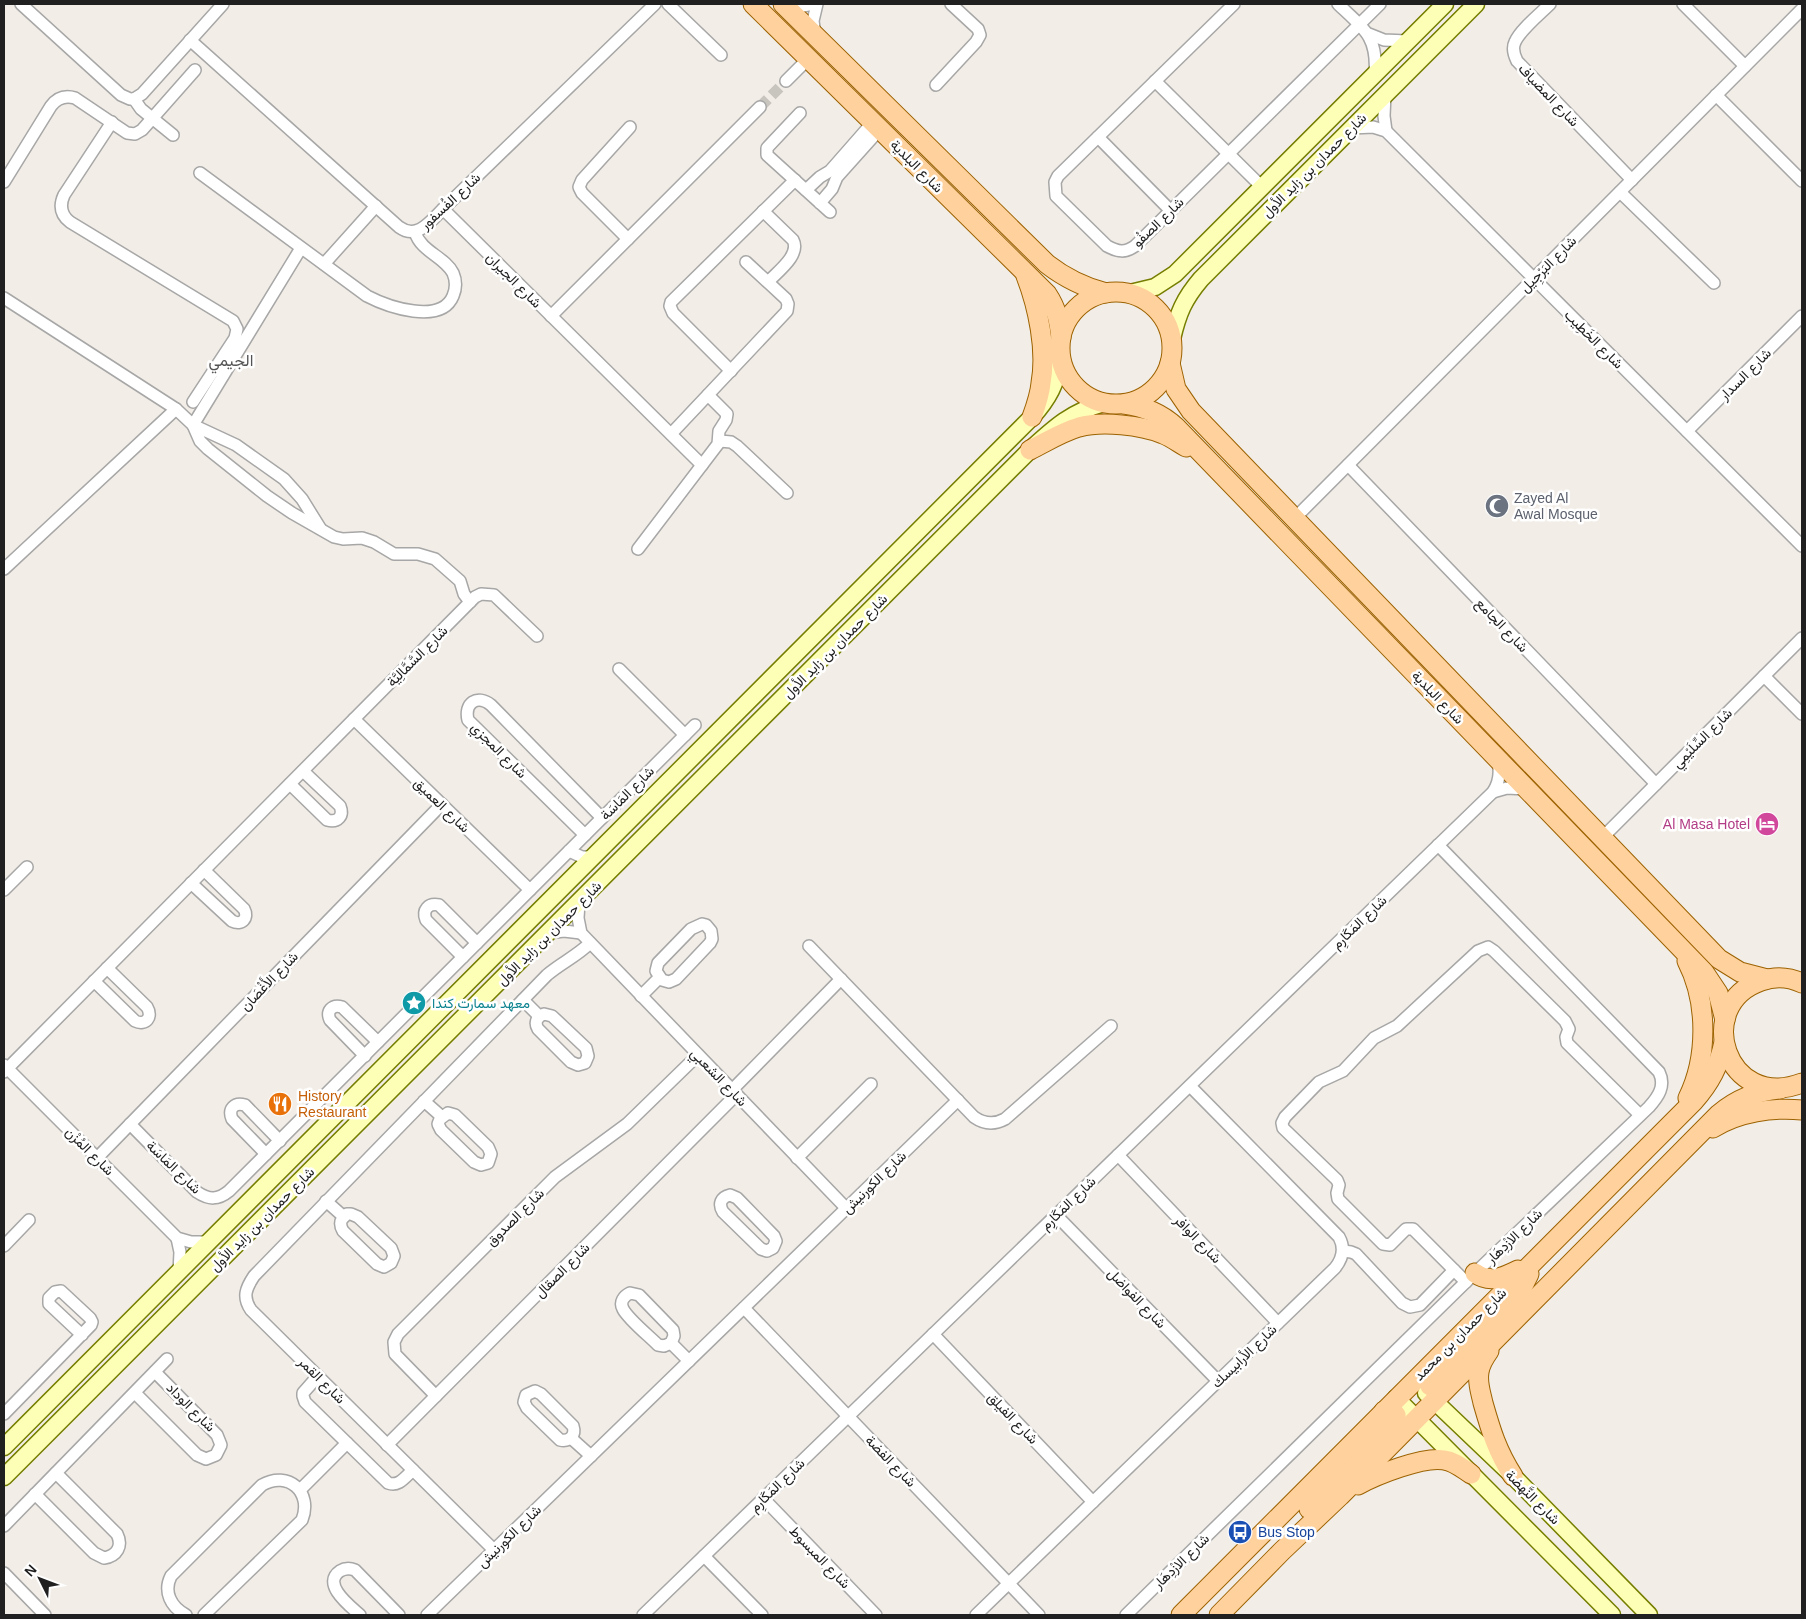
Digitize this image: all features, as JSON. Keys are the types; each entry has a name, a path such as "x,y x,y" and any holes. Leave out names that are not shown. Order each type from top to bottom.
{"main road":[{"name":"شارع البلدية","path":"753,4 1047,294 1059,318 1061,338"},
{"name":"شارع البلدية","path":"783,4 1047,264 1074,282 1106,292"},
{"name":"شارع حمدان بن زايد الأول","path":"1130,294 1155,287 1175,274 1445,4"},
{"name":"شارع حمدان بن زايد الأول","path":"1172,339 1182,303 1201,279 1476,4"},
{"path":"1024,272 1035,304 1042,349 1042,382 1032,417"},
{"path":"1106,292 1130,294 1142,298 1153,305 1162,315 1172,339 1170,363 1164,378 1153,390 1139,399 1124,404 1104,403 1086,395 1072,383 1065,372 1061,359 1061,338 1066,322 1076,309 1090,298 1106,292"},
{"name":"شارع حمدان بن زايد الأول","path":"6,1439 179,1272 1032,417 1054,387 1061,359"},
{"name":"شارع البلدية","path":"1170,363 1176,389 1191,411 1719,959 1740,972 1767,979"},
{"name":"شارع حمدان بن زايد الأول","path":"4,1477 1030,450 1065,419 1089,407 1104,403"},
{"name":"شارع البلدية","path":"1124,404 1141,406 1167,419 1207,459 1712,982 1718,993 1725,1020"},
{"path":"1030,450 1078,427 1116,425 1158,432 1207,459"},
{"path":"1679,947 1698,986 1701,997 1702,1019 1701,1065 1693,1089 1680,1113"},
{"path":"1794,1088 1764,1087 1750,1081 1738,1071 1729,1057 1724,1042 1725,1020 1730,1008 1740,994 1755,983 1767,979 1797,979"},
{"name":"شارع حمدان بن محمد","path":"1219,1615 1416,1418 1424,1391 1531,1263 1703,1091 1717,1068 1724,1042"},
{"name":"شارع حمدان بن محمد","path":"1181,1615 1390,1405 1424,1391 1510,1324 1730,1104 1752,1094 1794,1088"},
{"path":"1691,1142 1717,1125 1742,1114 1802,1110"},
{"path":"1471,1277 1497,1279 1531,1263"},
{"path":"1510,1324 1483,1360 1479,1372 1479,1385 1494,1442 1513,1476"},
{"name":"شارع النَّهضة","path":"1424,1391 1513,1476 1649,1615"},
{"path":"1282,1551 1286,1537 1298,1520 1393,1423 1396,1415 1390,1405"},
{"name":"شارع النَّهضة","path":"1390,1405 1416,1418 1612,1615"},
{"path":"1340,1496 1379,1474 1432,1460 1451,1462 1471,1474"},
{"path":"1584,1587 1592,1577 1601,1575 1608,1579 1644,1615"}],"street":[{"path":"21,4 121,95 130,99 134,99 142,94 223,4"},
{"name":"شارع الفُسفور","path":"190,40 404,230 415,232 421,230 443,210 655,4"},
{"path":"668,4 721,55"},
{"path":"783,4 798,7 815,4 812,21 815,34"},
{"path":"936,85 976,42 980,35 978,29 950,4"},
{"name":"شارع الصفُو","path":"1234,4 1058,176 1055,182 1056,196 1107,246 1123,251 1135,246 1380,4"},
{"path":"1338,4 1369,34 1384,40 1407,42"},
{"name":"شارع المضياف","path":"1550,4 1519,35 1514,49 1517,61 1632,180"},
{"path":"1683,4 1745,66"},
{"name":"شارع البَرْجِيل","path":"1295,518 1802,9"},
{"path":"1369,34 1375,49 1375,74"},
{"path":"786,81 808,59"},
{"path":"4,182 51,106 58,99 75,98 127,133 135,134 153,119 195,70"},
{"path":"1154,81 1262,187"},
{"path":"1352,128 1373,127 1386,131 1384,116 1385,94"},
{"path":"1716,95 1802,181"},
{"path":"134,99 137,105 173,135"},
{"name":"شارع الجيران","path":"443,210 551,316 760,107"},
{"path":"800,113 767,148 766,152 768,157 830,212"},
{"path":"112,122 61,200 61,210 70,222 233,322 237,329 235,338 193,402"},
{"path":"806,190 820,177 830,171 876,126"},
{"path":"820,203 832,190 837,177 876,126"},
{"path":"628,239 582,193 579,187 582,180 630,127"},
{"name":"شارع الخَطِيب","path":"1386,131 1802,546"},
{"path":"1098,137 1171,210"},
{"path":"200,173 375,300 418,311 433,312 446,306 454,294 455,280 448,267 420,244 415,232"},
{"path":"731,371 673,313 670,306 674,298 795,180"},
{"path":"1620,192 1714,283"},
{"path":"324,264 376,206"},
{"path":"763,211 793,240 796,246 794,254 768,282"},
{"path":"193,425 301,248"},
{"path":"671,434 787,312 788,304 786,299 746,262"},
{"path":"4,298 176,409 193,425 236,445 284,479 302,499 320,528"},
{"path":"551,316 702,465"},
{"name":"شارع السدار","path":"1687,431 1802,316"},
{"path":"638,549 720,440 720,430 727,414 708,395"},
{"path":"4,569 176,409"},
{"path":"193,425 200,442 279,504 334,537 368,540 394,554 418,554 435,559 460,581 464,594 470,602"},
{"path":"720,440 731,442 737,446 787,492"},
{"name":"شارع الجامع","path":"1348,466 1656,784"},
{"name":"شارع السَّمَّالِيَّة","path":"5,1069 470,602 481,594 494,595 537,636"},
{"name":"شارع السِّلَيْمِي","path":"1602,838 1802,638"},
{"path":"619,669 685,735"},
{"path":"1764,676 1802,714"},
{"name":"شارع المجزي","path":"585,835 468,720 468,707 473,702 479,700 486,701 491,705 602,818"},
{"name":"شارع العميق","path":"354,719 530,890"},
{"name":"شارع المَاسَة","path":"130,1124 196,1192 205,1197 222,1196 280,1141 695,725"},
{"path":"1494,792 1499,779 1497,758"},
{"path":"290,784 327,820 332,822 337,820 341,816 340,806 303,771"},
{"path":"1494,792 1507,788 1527,790"},
{"name":"شارع المَكَارِم","path":"643,1615 1494,792"},
{"name":"شارع الأَغْصَان","path":"96,1158 442,804"},
{"name":"شارع الازْدِهَار","path":"1126,1615 1471,1277 1640,1115 1654,1101 1661,1088 1659,1072 1438,845"},
{"path":"569,851 582,857 594,857"},
{"path":"560,860 567,871 567,884"},
{"path":"4,890 27,867"},
{"path":"191,884 232,922 237,924 246,918 244,909 204,870"},
{"path":"548,933 564,930 581,933 578,918 579,903"},
{"path":"463,957 426,920 425,910 434,904 439,905 477,943"},
{"path":"702,924 709,928 712,935 710,943 676,979 665,981 659,978 656,967 666,954 694,926 702,924"},
{"name":"شارع الشعبي","path":"581,933 846,1208"},
{"name":"شارع القمر","path":"494,1550 251,1310 247,1304 245,1293 254,1276 522,1000 552,971 577,955 590,943"},
{"path":"809,946 958,1100 979,1120 990,1124 1005,1119 1110,1026"},
{"path":"1471,1277 1454,1270 1411,1228 1406,1229 1390,1245 1383,1244 1338,1199 1339,1185 1337,1180 1283,1128 1282,1123 1285,1117 1319,1082 1343,1070 1374,1038 1397,1026 1478,950 1488,948 1494,951 1565,1021 1568,1029 1567,1043 1640,1115"},
{"path":"94,981 135,1021 140,1024 145,1023 150,1018 150,1012 147,1007 107,968"},
{"path":"641,996 659,978"},
{"name":"شارع الصقال","path":"388,1445 734,1093 841,979"},
{"path":"522,1000 539,1016"},
{"path":"364,1056 330,1020 328,1016 332,1007 337,1005 342,1007 378,1042"},
{"path":"547,1014 552,1016 586,1048 588,1056 585,1063 578,1065 571,1062 538,1029 536,1023 539,1016 547,1014"},
{"name":"شارع الصدوق","path":"436,1396 395,1354 394,1342 398,1334 555,1177 627,1124 698,1055"},
{"name":"شارع المُزْن","path":"5,1069 177,1238"},
{"path":"797,1158 871,1084"},
{"path":"1190,1086 1338,1237 1343,1251 1356,1254 1402,1303 1410,1307 1420,1305 1454,1270"},
{"name":"شارع الكورنيش","path":"427,1615 958,1100"},
{"path":"424,1101 442,1116"},
{"path":"266,1154 232,1119 231,1109 235,1105 245,1105 280,1141"},
{"path":"448,1114 455,1115 488,1147 491,1154 488,1162 481,1165 474,1162 441,1130 438,1124 442,1116 448,1114"},
{"name":"شارع الوافر","path":"1118,1155 1278,1323"},
{"path":"730,1195 737,1198 774,1236 776,1241 773,1248 767,1251 761,1249 723,1212 720,1205 722,1199 730,1195"},
{"path":"326,1201 344,1217"},
{"path":"347,1214 355,1215 391,1248 394,1256 391,1263 384,1266 377,1264 343,1231 340,1224 344,1217 347,1214"},
{"name":"شارع الفواضل","path":"1056,1215 1218,1381"},
{"path":"4,1246 29,1220"},
{"path":"179,1272 180,1252 177,1238 190,1242 209,1242"},
{"path":"773,1248 789,1264"},
{"name":"شارع الأرابيسك","path":"976,1615 1335,1268 1343,1251"},
{"path":"630,1293 640,1295 673,1330 674,1336 671,1343 664,1346 658,1345 644,1332 622,1309 624,1297 630,1293"},
{"name":"شارع الفضة","path":"744,1308 1039,1615"},
{"name":"شارع الفيلق","path":"933,1334 1093,1502"},
{"path":"4,1414 82,1335"},
{"path":"671,1343 689,1361"},
{"name":"شارع الوداد","path":"4,1526 167,1359"},
{"name":"شارع الوداد","path":"135,1393 197,1455 206,1459 216,1455 221,1445 217,1435 155,1372"},
{"path":"318,1376 303,1393 303,1399 347,1443 386,1481 392,1484 400,1482 413,1470"},
{"path":"535,1391 541,1394 573,1426 572,1438 564,1441 557,1437 527,1408 524,1402 526,1396 535,1391"},
{"path":"572,1438 590,1456"},
{"path":"300,1490 347,1443"},
{"path":"35,1494 94,1553 104,1558 114,1555 120,1544 117,1534 56,1473"},
{"path":"178,1613 168,1594 168,1582 171,1576 256,1490 268,1482 279,1480 290,1483 300,1490 306,1508 302,1520 204,1615"},
{"name":"شارع المبسوط","path":"763,1498 876,1615"},
{"path":"704,1556 762,1615"},
{"path":"360,1615 335,1589 334,1580 338,1572 346,1568 355,1570 399,1615"},
{"path":"4,1573 45,1615"}],"tunnel":[{"path":"760,107 786,81"}],"place":[{"name":"Zayed Al Awal Mosque","path":"1497,506"},
{"name":"Al Masa Hotel","path":"1767,824"},
{"name":"معهد سمارت كندا","path":"414,1003"},
{"name":"History Restaurant","path":"280,1104"},
{"name":"Bus Stop","path":"1240,1532"}],"district":[{"name":"الجيمي","path":"231,360"}]}
